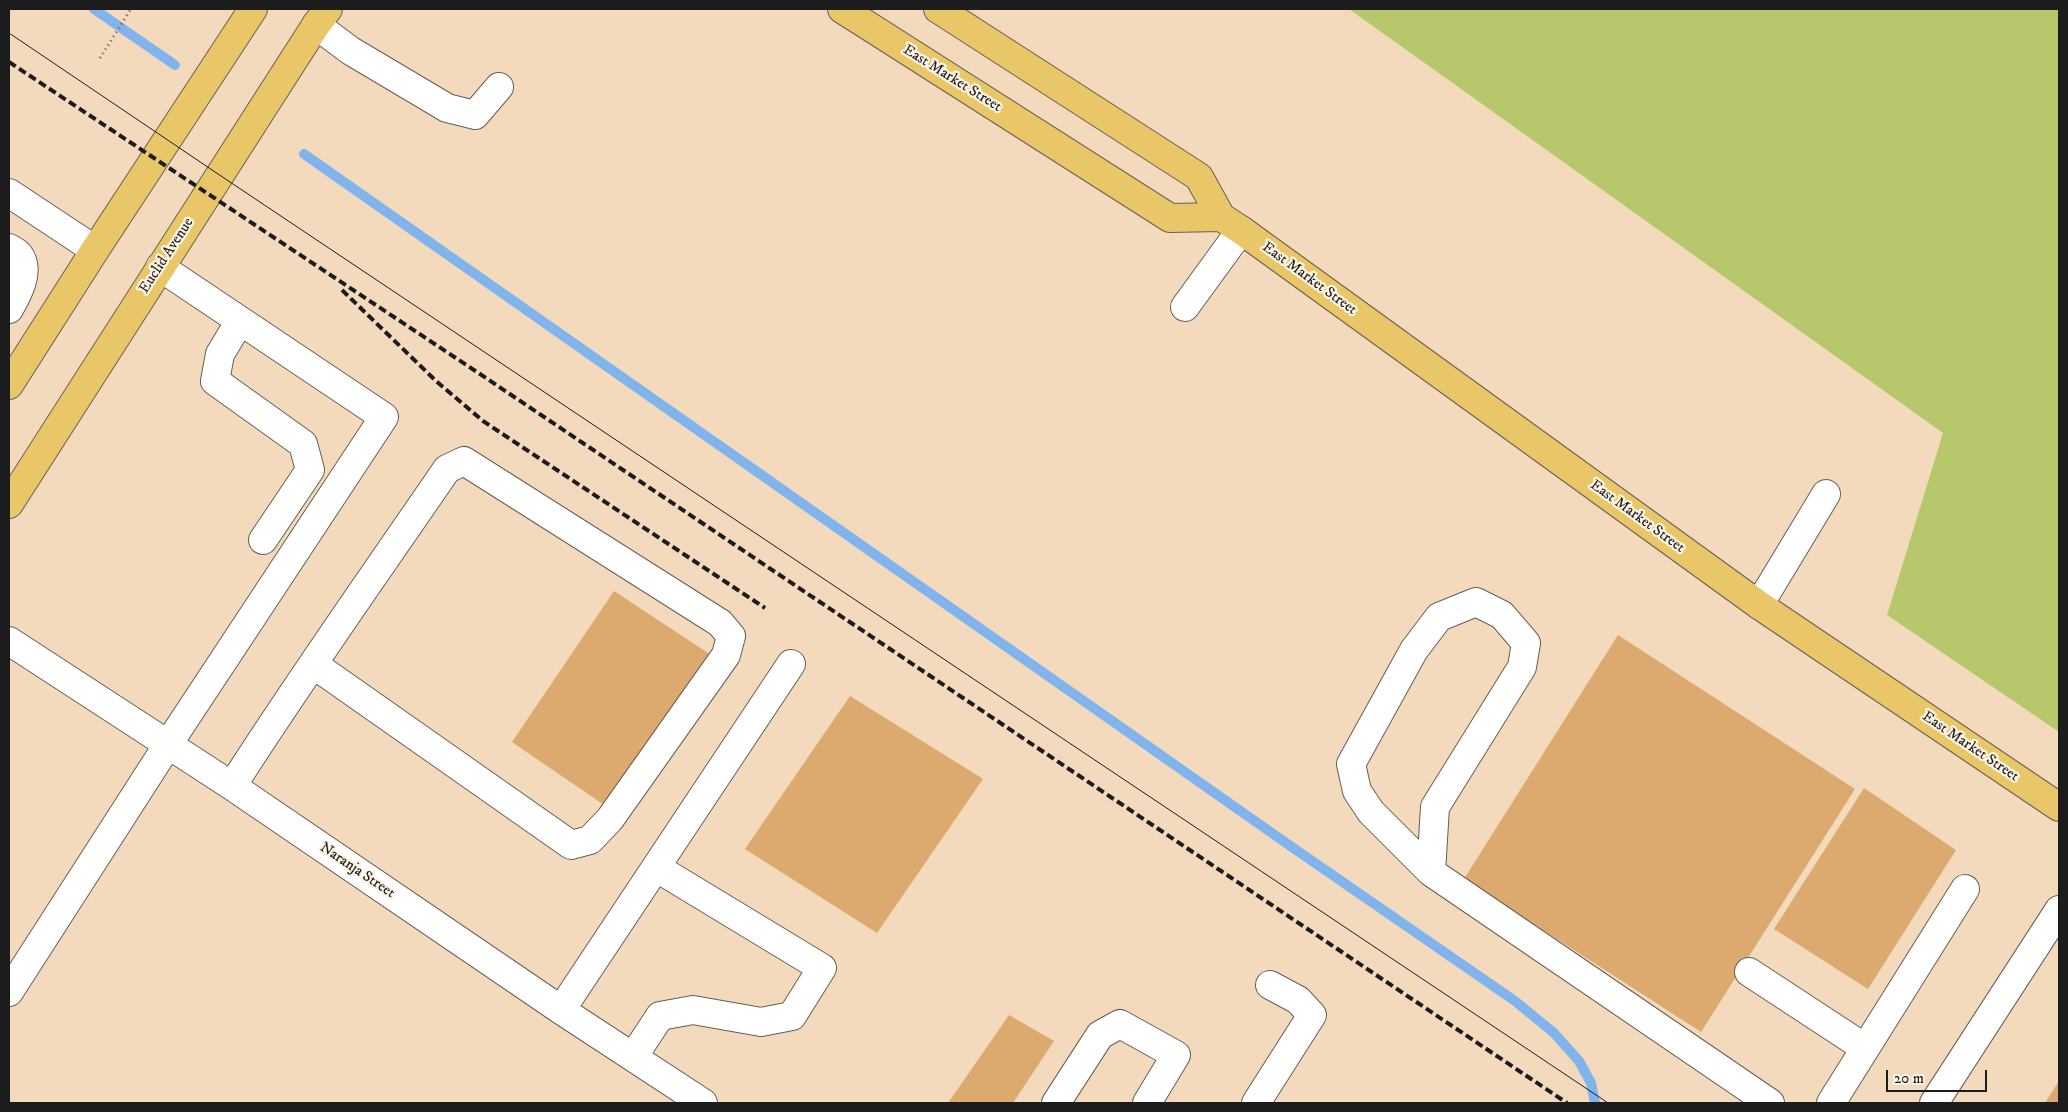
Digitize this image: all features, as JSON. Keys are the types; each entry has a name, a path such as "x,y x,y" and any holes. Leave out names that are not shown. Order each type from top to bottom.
{"main road":[{"path":"9,385 253,9"},
{"name":"East Market Street","path":"842,9 1170,218 1231,223"},
{"name":"East Market Street","path":"938,9 1199,177 1231,223 1759,605 2059,807"},
{"name":"Euclid Avenue","path":"9,504 322,17"}],"street":[{"path":"322,17 351,51 448,108 474,115 499,88"},
{"path":"9,193 95,250"},
{"path":"1184,307 1231,223"},
{"path":"9,248 19,255 23,268 20,290 9,309"},
{"path":"9,992 384,418 160,267"},
{"path":"240,321 220,354 215,382 303,444 310,470 263,540"},
{"path":"232,786 313,664 447,469 464,461 720,623 731,636 726,655 610,819 590,840 571,845 313,664"},
{"path":"1759,605 1826,494"},
{"path":"1430,872 1436,807 1522,667 1526,643 1502,615 1476,602 1439,617 1414,650 1351,764 1357,791 1371,812 1430,872 1770,1103"},
{"name":"Naranja Street","path":"9,641 232,786 561,1010 703,1103"},
{"path":"561,1010 791,664"},
{"path":"634,1058 660,1016 693,1010 761,1022 792,1016 822,968 657,868"},
{"path":"1832,1103 1965,889"},
{"path":"1934,1103 2059,910"},
{"path":"1749,972 1865,1048"},
{"path":"1256,1103 1312,1015 1298,1000 1270,985"},
{"path":"1056,1103 1100,1035 1120,1024 1176,1055 1146,1103"}],"path":[{"path":"100,58 130,10"}],"green space":[{"path":"1349,9 2059,9 2059,732 1887,615 1943,433"}],"building":[{"path":"614,591 711,655 604,805 512,742"},
{"path":"1618,635 1855,789 1701,1032 1464,879"},
{"path":"850,696 983,779 877,933 745,849"},
{"path":"1864,788 1956,850 1868,989 1774,929"},
{"path":"1009,1015 1054,1041 1013,1103 948,1103"},
{"path":"2059,1081 2059,1103 2045,1103"}],"waterway":[{"path":"94,9 175,65"},
{"path":"304,154 1289,845 1515,1001 1554,1033 1579,1061 1591,1083 1595,1103"}],"tram line":[{"path":"9,33 1608,1103"}],"railway":[{"path":"9,62 477,372 1567,1103"},
{"path":"342,290 436,381 483,421 765,608"}]}
